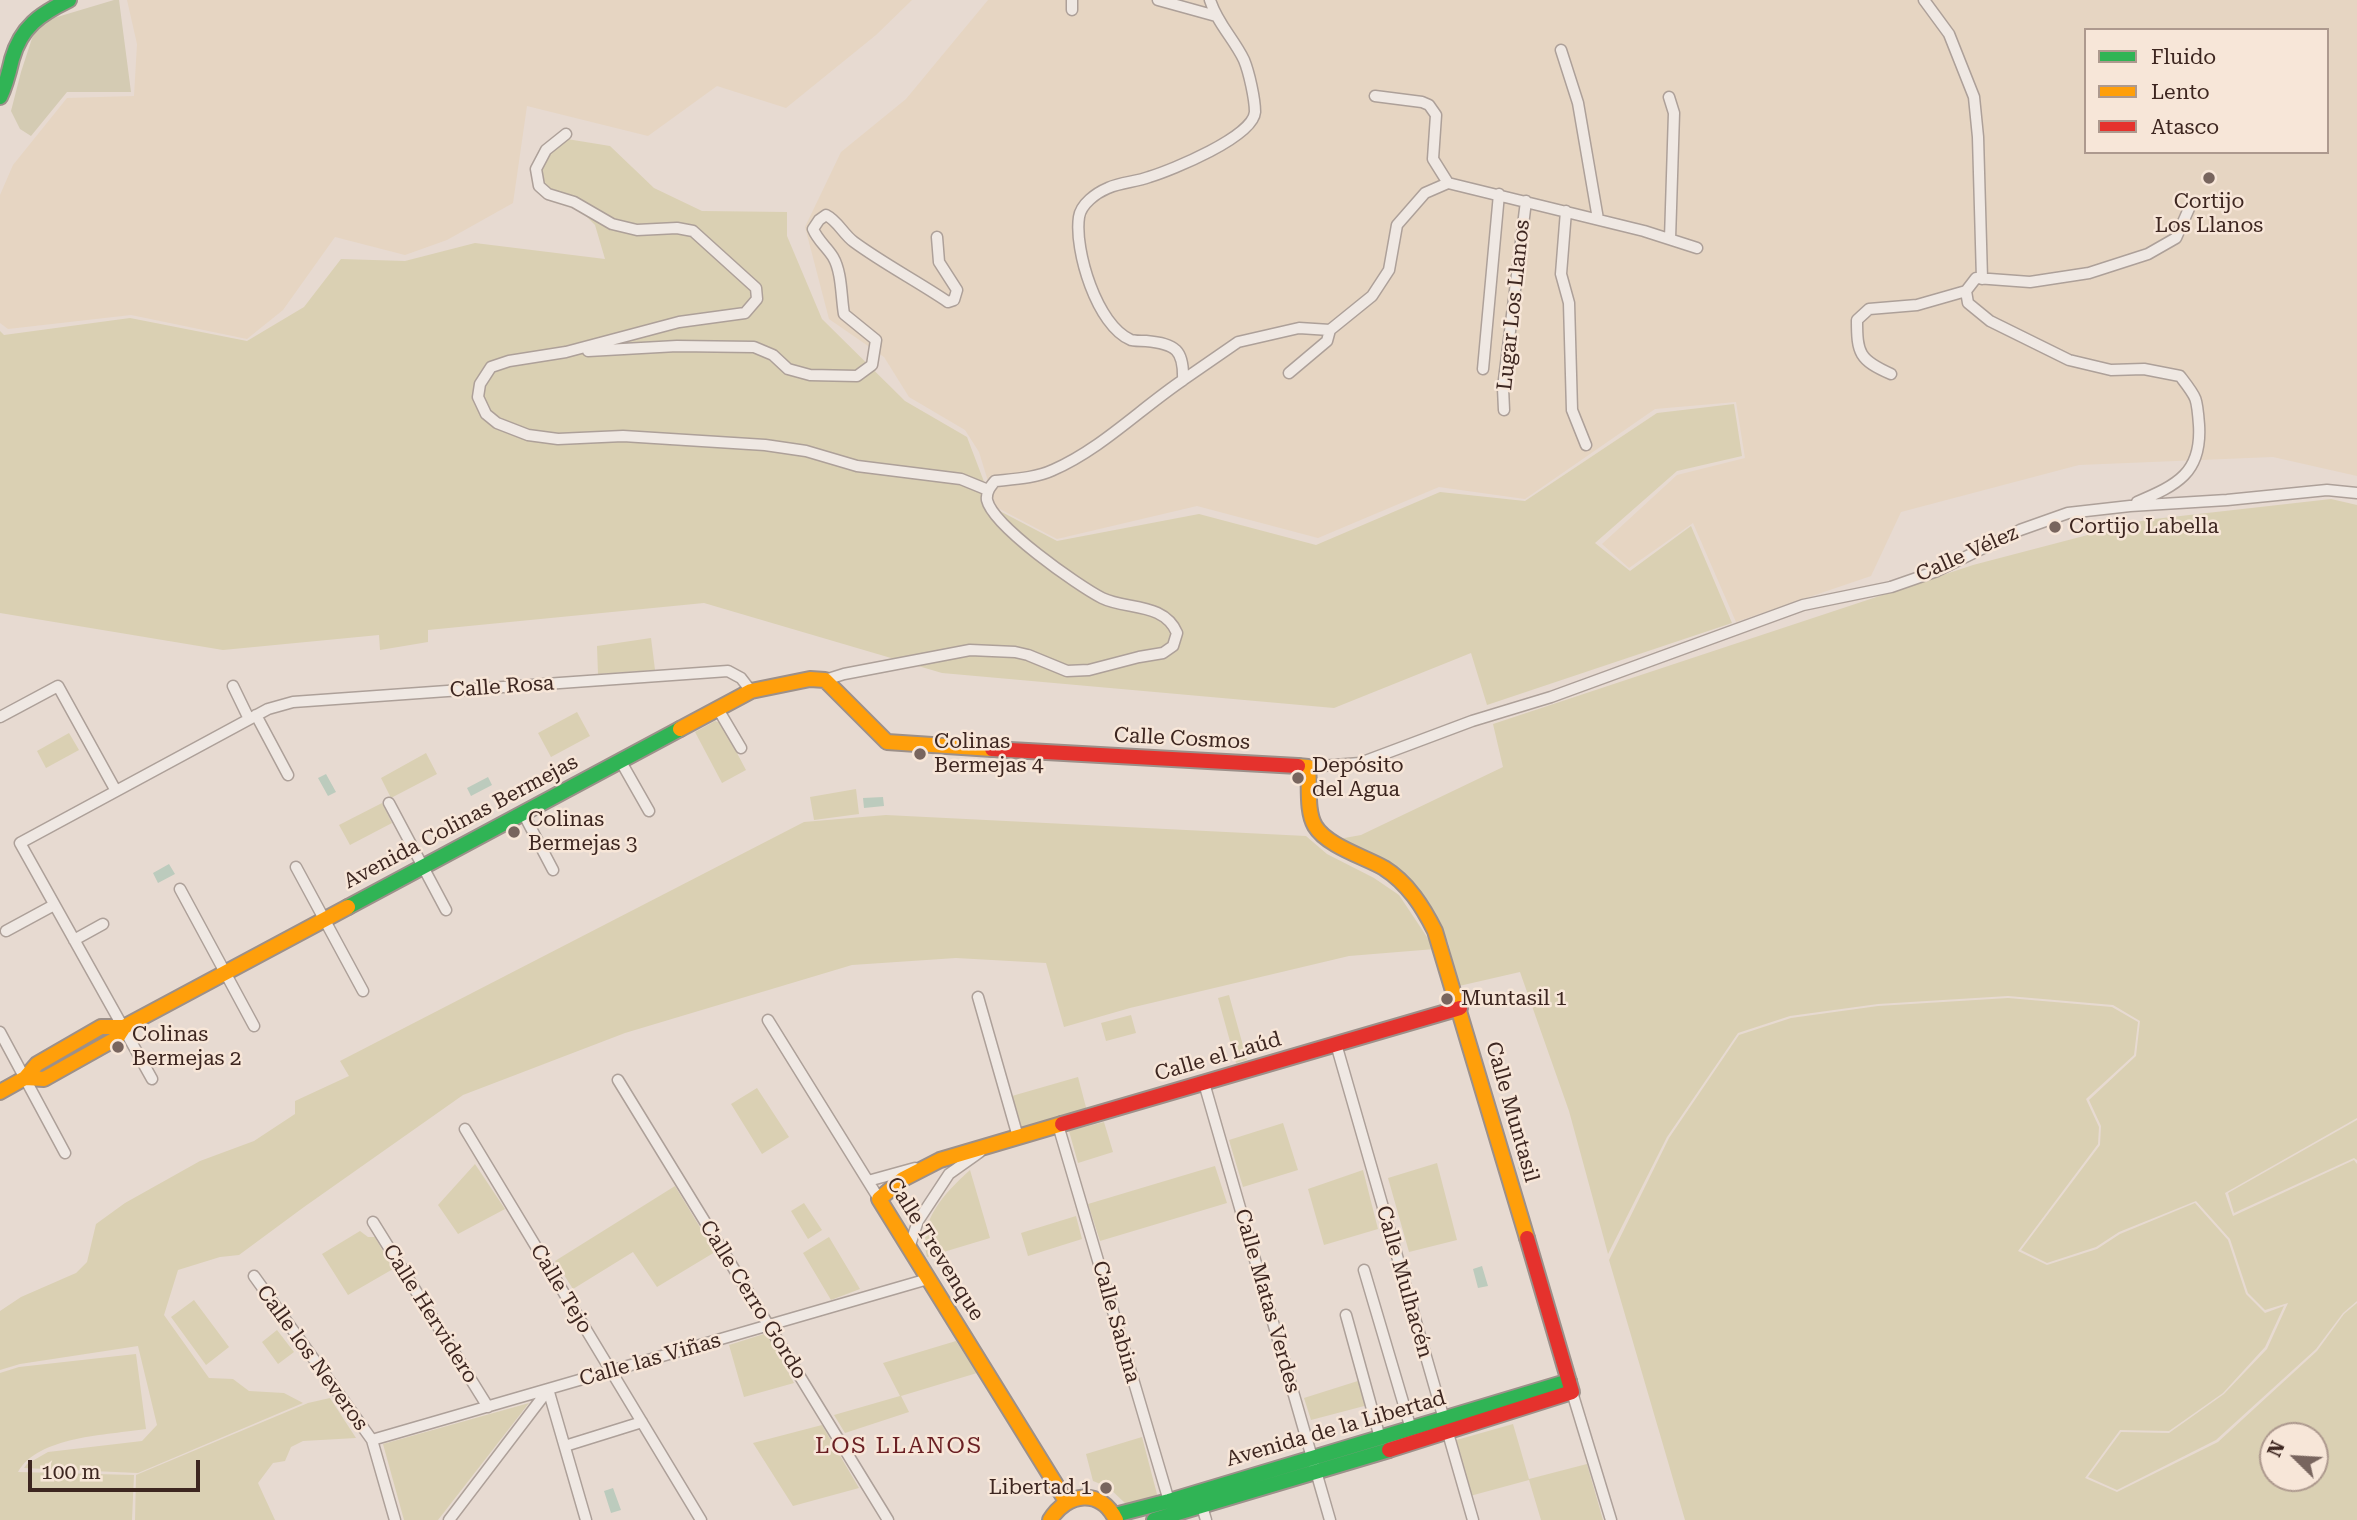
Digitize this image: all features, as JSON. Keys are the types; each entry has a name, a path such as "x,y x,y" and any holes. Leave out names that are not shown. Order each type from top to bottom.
{"street":[{"path":"0,97 17,43 27,24 69,0"},
{"path":"1158,0 1216,16"},
{"path":"1183,380 1184,360 1174,348 1160,343 1130,340 1110,324 1096,300 1082,260 1079,217 1084,205 1108,188 1150,177 1187,162 1247,128 1255,115 1244,60 1216,16 1210,0"},
{"path":"1924,0 1949,34 1974,97 1978,137 1982,279"},
{"path":"1561,50 1578,103 1598,219"},
{"path":"1289,373 1327,341 1330,330 1372,296 1389,270 1397,225 1425,193 1448,183 1433,159 1436,115 1429,105 1375,96"},
{"path":"1669,97 1674,113 1670,239"},
{"path":"566,134 546,150 536,169 539,186 548,194 575,202 612,224 636,230 677,228 693,231 756,288 757,299 745,313 679,322 566,352"},
{"name":"Lugar Los Llanos","path":"1448,183 1598,219 1698,248"},
{"name":"Lugar Los Llanos","path":"1483,369 1499,194"},
{"name":"Lugar Los Llanos","path":"1504,410 1503,388 1526,201"},
{"path":"1891,374 1870,365 1857,346 1857,320 1869,309 1917,305 1966,291 1976,278 2042,281 2089,273 2148,254 2176,238 2191,204"},
{"name":"Lugar Los Llanos","path":"1566,211 1561,274 1569,303 1572,410 1586,445"},
{"path":"937,237 939,262 957,290 954,300 948,302 889,267 851,240 833,219 826,215 813,229 818,242 833,257 838,271 844,314 876,340 872,365 857,376 810,375 788,369 774,355 754,347 677,346 566,352 509,361 491,367 480,384 478,397 486,414 497,423 528,435 558,439 623,436 765,445 806,451 857,466 961,479 988,490"},
{"path":"1966,291 1968,303 1990,321 2069,360 2111,370 2144,369 2180,376 2197,398 2200,444 2189,470 2170,488 2130,506"},
{"path":"825,680 970,650 1015,652 1067,671 1089,670 1163,653 1173,646 1177,633 1170,620 1153,610 1103,598 1042,557 993,512 987,499 988,490 995,481 1051,471 1088,451 1238,342 1299,328 1330,330"},
{"name":"Calle Vélez","path":"1551,697 1803,605 1891,586 1937,571 2020,530 2068,513 2327,490 2357,493"},
{"name":"Calle Rosa","path":"54,905 20,843 268,709 293,702 727,671 741,678 751,691"},
{"name":"Avenida Colinas Bermejas","path":"0,1092 25,1078 37,1064 101,1027 124,1027 751,691 810,678 825,680"},
{"name":"Calle Cosmos","path":"825,680 879,736 887,742 897,744 1308,767 1360,763 1472,721 1551,697"},
{"path":"0,717 58,686 116,791"},
{"path":"233,687 288,775"},
{"path":"718,709 741,748"},
{"path":"620,760 649,811"},
{"name":"Calle Muntasil","path":"1308,767 1314,824 1323,837 1367,857 1384,868 1413,894 1439,940 1611,1520"},
{"path":"389,803 446,911"},
{"path":"523,813 554,870"},
{"path":"296,867 363,992"},
{"path":"180,889 254,1026"},
{"path":"6,931 54,905 152,1079"},
{"path":"74,940 103,924"},
{"path":"978,997 1018,1137"},
{"name":"Calle el Laúd","path":"868,1181 1460,1008"},
{"name":"Calle Trevenque","path":"768,1020 1066,1501"},
{"path":"0,1032 65,1153"},
{"name":"Calle Mulhacén","path":"1336,1044 1473,1520"},
{"name":"Calle Cerro Gordo","path":"618,1080 888,1520"},
{"name":"Calle Matas Verdes","path":"1204,1083 1330,1520"},
{"name":"Calle Sabina","path":"1058,1125 1169,1501"},
{"name":"Calle Tejo","path":"465,1129 701,1520"},
{"name":"Calle el Laúd","path":"909,1248 918,1221 949,1174 988,1146"},
{"name":"Calle el Laúd","path":"879,1199 903,1179 929,1164"},
{"name":"Calle Hervidero","path":"373,1222 488,1407"},
{"path":"1364,1270 1411,1429"},
{"name":"Calle los Neveros","path":"254,1276 372,1440 395,1520"},
{"name":"Calle las Viñas","path":"372,1440 928,1279"},
{"path":"1346,1315 1380,1438"},
{"name":"Avenida de la Libertad","path":"1116,1518 1169,1501 1200,1498 1314,1465 1570,1386"},
{"path":"548,1389 586,1520"},
{"path":"449,1520 548,1389"},
{"path":"565,1446 642,1422"},
{"name":"Avenida de la Libertad","path":"1314,1465 1380,1438 1411,1429 1445,1426"},
{"path":"1050,1520 1058,1507 1066,1501 1088,1496 1099,1499 1108,1506 1116,1518"},
{"path":"1200,1498 1206,1520"},
{"name":"Avenida de la Libertad","path":"1154,1520 1185,1510 1200,1498"},
{"path":"1169,1501 1185,1510"}],"shaded area":[{"path":"119,0 131,92 67,92 31,136 20,129 11,111 37,23"},
{"path":"127,0 912,0 876,35 786,108 717,86 648,136 527,106 513,203 447,240 405,255 335,237 283,310 247,339 131,315 8,329 0,323 0,195 13,165 67,98 134,96 137,44"},
{"path":"988,0 2357,0 2357,476 2273,457 2079,465 1901,512 1871,576 1736,622 1693,523 1629,568 1602,544 1677,475 1745,458 1736,402 1655,409 1525,499 1439,487 1318,538 1197,506 1057,539 996,507 979,452 965,430 909,397 884,357 829,319 805,227 841,152 906,99"},
{"path":"567,139 610,146 654,188 702,211 787,212 787,236 822,319 905,401 967,437 994,508 1057,541 1199,514 1316,545 1440,492 1525,501 1657,413 1734,404 1742,456 1677,471 1595,543 1630,571 1691,526 1732,623 1487,705 1471,653 1334,708 942,673 704,603 428,630 428,642 380,650 379,635 223,650 0,613 0,331 4,335 130,318 247,341 304,307 341,259 405,261 475,243 605,259 595,225 579,209 538,190 536,155"},
{"path":"2331,499 2357,505 2357,1118 2225,1193 2233,1216 2354,1160 2357,1164 2357,1301 2343,1313 2316,1349 2216,1440 2117,1490 2088,1477 2121,1432 2169,1433 2224,1394 2267,1349 2288,1303 2265,1310 2248,1293 2230,1239 2196,1201 2119,1232 2096,1247 2047,1263 2021,1250 2100,1145 2101,1126 2089,1100 2136,1056 2140,1021 2113,1005 2008,996 1878,1004 1790,1016 1738,1033 1667,1137 1608,1254 1569,1111 1520,972 1459,986 1448,942 1405,878 1385,860 1339,839 1361,835 1503,767 1493,724 1973,565 2145,520"},
{"path":"651,638 655,670 598,674 597,646"},
{"path":"577,712 590,736 551,757 538,733"},
{"path":"715,721 721,723 746,770 722,783 695,732"},
{"path":"69,733 79,750 46,768 37,751"},
{"path":"426,753 437,774 391,798 381,778"},
{"path":"326,774 336,792 328,796 318,778"},
{"path":"488,777 492,785 471,796 467,788"},
{"path":"856,789 859,814 814,820 810,797"},
{"path":"883,797 884,806 864,808 863,798"},
{"path":"382,803 392,823 350,845 339,825"},
{"path":"886,815 1306,836 1327,854 1374,878 1399,895 1435,949 1349,956 1130,1008 1064,1027 1046,963 956,958 852,965 625,1033 463,1095 239,1255 220,1257 178,1270 164,1315 209,1378 233,1379 249,1391 284,1393 303,1403 138,1473 24,1468 48,1452 142,1441 157,1425 138,1346 20,1364 0,1370 0,1311 21,1297 76,1273 87,1262 96,1224 125,1203 200,1161 254,1141 295,1114 295,1101 349,1076 340,1061 804,822"},
{"path":"169,864 175,874 158,883 153,873"},
{"path":"1229,995 1247,1060 1236,1063 1218,998"},
{"path":"2008,998 2112,1007 2138,1022 2134,1055 2086,1099 2099,1127 2098,1144 2018,1251 2047,1265 2097,1249 2120,1234 2195,1203 2228,1240 2246,1294 2265,1313 2284,1306 2265,1347 2223,1393 2169,1431 2120,1430 2085,1478 2117,1492 2218,1442 2317,1351 2344,1314 2357,1303 2357,1520 1685,1520 1609,1260 1669,1138 1739,1035 1791,1018 1878,1006"},
{"path":"1131,1015 1136,1033 1106,1041 1101,1023"},
{"path":"104,1034 108,1036 42,1074 38,1073 39,1070"},
{"path":"1078,1077 1087,1111 1022,1130 1012,1096"},
{"path":"757,1088 789,1137 762,1154 731,1104"},
{"path":"2357,1120 2357,1160 2354,1158 2234,1213 2228,1193"},
{"path":"1104,1122 1113,1152 1078,1163 1069,1131"},
{"path":"1283,1123 1298,1170 1243,1187 1229,1140"},
{"path":"1524,1161 1531,1167 1528,1175 1531,1181 1527,1184 1522,1181 1524,1175 1518,1168"},
{"path":"1437,1163 1457,1240 1409,1252 1388,1178"},
{"path":"475,1164 505,1209 458,1234 438,1205"},
{"path":"1215,1166 1227,1203 1100,1241 1088,1204"},
{"path":"970,1170 990,1238 927,1257 926,1231 935,1209"},
{"path":"1363,1170 1378,1229 1324,1245 1308,1189"},
{"path":"675,1186 715,1252 657,1287 633,1252 573,1289 555,1261"},
{"path":"804,1203 822,1230 808,1239 791,1211"},
{"path":"1076,1216 1082,1239 1028,1256 1021,1233"},
{"path":"360,1231 368,1237 375,1237 393,1269 348,1295 322,1254"},
{"path":"829,1237 860,1289 831,1300 803,1253"},
{"path":"1482,1266 1488,1286 1478,1288 1473,1269"},
{"path":"194,1300 229,1347 206,1365 171,1317"},
{"path":"277,1330 294,1352 278,1364 262,1342"},
{"path":"767,1333 794,1383 744,1397 729,1345"},
{"path":"956,1341 977,1373 901,1396 909,1412 845,1433 834,1415 900,1396 883,1363"},
{"path":"136,1354 146,1429 57,1444 28,1460 18,1472 134,1475 132,1520 0,1520 0,1373 19,1367"},
{"path":"1361,1380 1368,1405 1311,1420 1304,1398"},
{"path":"330,1398 356,1438 303,1441 291,1447 285,1461 273,1463 258,1483 275,1520 135,1520 136,1475 308,1403"},
{"path":"529,1403 438,1520 404,1520 383,1444"},
{"path":"1513,1424 1529,1479 1587,1464 1603,1520 1541,1520 1529,1480 1470,1496 1453,1441"},
{"path":"822,1425 859,1488 793,1506 753,1443"},
{"path":"1142,1437 1158,1498 1126,1504 1108,1487 1093,1481 1086,1454"},
{"path":"613,1488 621,1510 611,1513 604,1491"}],"traffic: fast":[{"path":"0,97 16,48 26,30 41,16 69,0"},
{"path":"348,907 680,729"},
{"path":"1115,1515 1569,1381"},
{"path":"1154,1520 1389,1450"}],"traffic: slow":[{"path":"680,729 751,691 810,679 825,680 887,742 992,749"},
{"path":"1298,766 1308,767 1310,813 1315,826 1337,845 1393,874 1414,896 1435,931 1527,1238"},
{"path":"25,1078 44,1079 117,1038 124,1027 348,907"},
{"path":"0,1092 25,1078 37,1064 101,1027 124,1027"},
{"path":"1062,1124 940,1160 903,1179 879,1199 1066,1501"},
{"path":"1050,1520 1065,1504 1084,1498 1102,1503 1116,1520"}],"traffic: jam":[{"path":"992,749 1298,766"},
{"path":"1062,1124 1460,1008"},
{"path":"1389,1450 1572,1392 1527,1238"}],"place":[{"name":"Cortijo Los Llanos","path":"2209,178"},
{"name":"Cortijo Labella","path":"2055,527"},
{"name":"Colinas Bermejas 4","path":"920,754"},
{"name":"Depósito del Agua","path":"1298,778"},
{"name":"Colinas Bermejas 3","path":"514,832"},
{"name":"Muntasil 1","path":"1447,999"},
{"name":"Colinas Bermejas 2","path":"118,1047"},
{"name":"Libertad 1","path":"1106,1488"}],"district":[{"name":"LOS LLANOS","path":"899,1446"}]}
